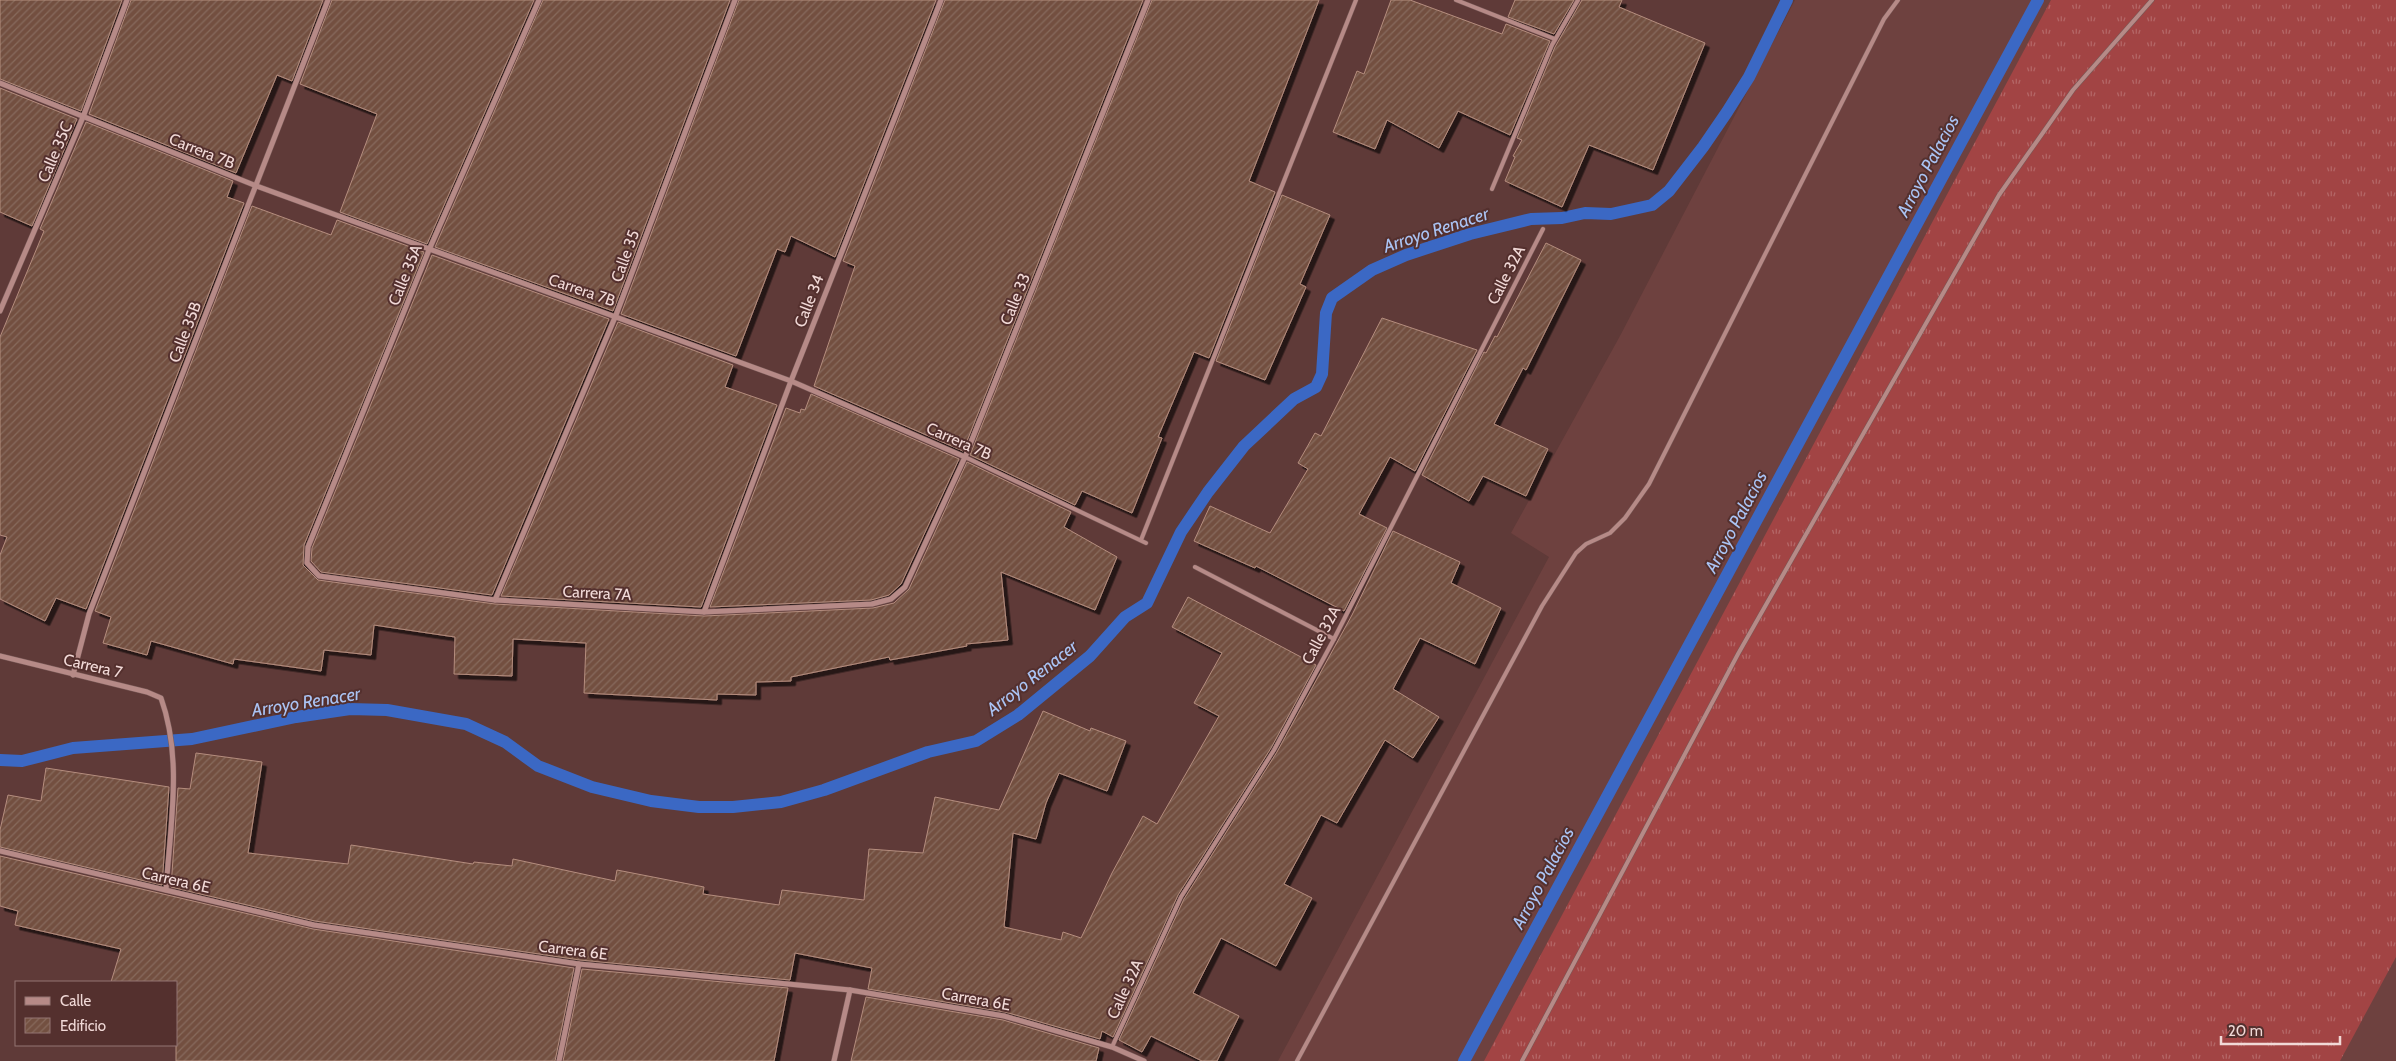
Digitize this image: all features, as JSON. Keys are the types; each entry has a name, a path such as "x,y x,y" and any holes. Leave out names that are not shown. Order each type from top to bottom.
{"street":[{"name":"Calle 35C","path":"0,311 83,117 127,0"},
{"name":"Calle 35B","path":"73,675 90,614 254,185 328,0"},
{"name":"Calle 35A","path":"307,563 308,547 429,250 539,0"},
{"name":"Calle 35","path":"495,600 616,315 735,0"},
{"name":"Calle 34","path":"704,612 792,380 941,0"},
{"name":"Calle 33","path":"891,599 905,586 965,457 1148,0"},
{"name":"Carrera 7B","path":"0,84 254,185 792,380 965,457"},
{"name":"Carrera 7A","path":"307,563 319,576 495,600 704,612 872,604 891,599"},
{"name":"Carrera 7","path":"0,656 147,692 161,698 168,716 175,761 166,890"},
{"name":"Carrera 6E","path":"0,851 314,925 579,964 850,990 1004,1016 1112,1047 1144,1061"},
{"path":"560,1061 579,964"},
{"path":"834,1061 850,990"}],"lane":[{"path":"1141,540 1356,0"},
{"path":"1456,0 1555,40"},
{"path":"1492,188 1555,40 1578,0"},
{"path":"1297,1061 1542,606 1576,553 1586,544 1610,533 1625,518 1649,484 1884,19 1898,0"},
{"path":"1522,1061 1738,654 1999,195 2074,90 2152,0"},
{"name":"Calle 32A","path":"1112,1047 1181,897 1274,750 1334,639 1544,229"},
{"name":"Carrera 7B","path":"965,457 1146,543"},
{"path":"1195,567 1334,639"}],"shaded area":[{"path":"1795,0 2396,0 2396,1061 1278,1061 1549,557 1511,533 1620,336"}],"green space":[{"path":"2051,0 2396,0 2396,957 2340,1061 1484,1061"}],"building":[{"path":"0,0 122,0 81,111 0,79"},
{"path":"131,0 323,0 292,81 277,75 236,173 89,114"},
{"path":"332,0 534,0 427,244 340,212 377,114 300,84"},
{"path":"543,0 730,0 613,311 435,247"},
{"path":"739,0 936,0 835,257 791,236 785,252 777,249 736,356 621,314"},
{"path":"945,0 1143,0 963,451 814,386 855,266 843,261"},
{"path":"1152,0 1319,0 1249,181 1275,192 1209,358 1194,352 1158,437 1162,438 1132,513 1082,491 1075,505 970,455"},
{"path":"1391,0 1410,0 1502,34 1506,24 1550,41 1510,135 1458,111 1439,148 1387,120 1375,149 1333,132 1357,71 1364,74"},
{"path":"1515,0 1574,0 1554,34 1508,17"},
{"path":"1582,0 1622,0 1619,7 1705,43 1653,170 1589,145 1562,207 1505,181 1515,157 1513,156 1522,140 1517,138 1555,47"},
{"path":"0,88 77,119 32,226 0,212"},
{"path":"86,122 233,181 227,197 244,203 86,609 56,598 45,621 0,599 0,555 7,537 0,535 0,337 44,231 40,229"},
{"path":"1282,195 1330,215 1300,284 1306,287 1265,380 1216,361"},
{"path":"252,206 331,235 337,220 424,252 304,545 303,565 318,580 495,604 704,616 873,608 894,603 909,589 967,462 1071,512 1064,527 1117,557 1095,610 1001,572 1008,640 966,644 967,646 890,660 889,657 791,677 791,681 756,682 756,695 717,694 717,700 584,693 586,643 513,639 512,676 454,674 455,637 374,625 371,655 324,650 321,671 234,659 233,664 151,641 147,655 103,643 111,617 95,611"},
{"path":"1546,243 1581,260 1526,370 1523,368 1494,424 1548,449 1526,496 1483,476 1469,501 1422,475 1484,352 1486,353 1495,336 1497,337"},
{"path":"432,255 609,319 492,595 321,572 311,561 312,548"},
{"path":"1382,318 1477,350 1415,471 1390,457 1359,514 1387,528 1344,611 1256,566 1255,568 1194,541 1210,506 1270,533 1308,469 1298,463 1315,433 1321,436"},
{"path":"618,322 733,365 725,387 777,405 701,607 501,596"},
{"path":"811,394 959,459 901,584 889,595 871,600 710,607 786,408 800,413 801,409 805,410"},
{"path":"1393,531 1460,562 1451,583 1501,608 1475,664 1420,638 1393,689 1439,717 1413,758 1385,740 1337,823 1321,815 1284,884 1312,898 1276,966 1221,938 1193,993 1239,1016 1217,1061 1202,1061 1151,1036 1142,1052 1119,1040 1184,899 1277,752 1352,615"},
{"path":"1188,597 1316,665 1271,748 1178,895 1113,1037 1102,1031 1100,1039 1005,1012 868,989 872,968 795,953 790,980 580,960 315,921 171,887 178,788 190,789 196,753 262,762 248,853 348,864 351,845 473,864 474,862 512,866 513,859 615,881 617,870 704,887 703,894 779,905 782,890 864,900 869,849 923,853 935,797 999,810 1043,711 1090,731 1091,728 1126,741 1107,791 1059,773 1046,803 1036,839 1013,833 1004,927 1061,940 1063,932 1081,938 1112,873 1143,816 1157,824 1219,716 1194,703 1222,653 1172,627"},
{"path":"46,768 169,787 162,885 0,847 0,830 8,795 41,801"},
{"path":"0,856 313,929 574,968 555,1061 176,1061 176,1046 178,1046 178,981 111,981 121,949 15,925 18,911 0,906"},
{"path":"582,969 788,988 774,1061 563,1061"},
{"path":"866,997 1003,1020 1099,1048 1096,1061 851,1061"}],"waterway":[{"name":"Arroyo Renacer","path":"0,760 22,761 73,748 192,739 296,717 350,709 387,710 466,724 505,742 538,766 592,787 651,801 699,807 733,807 781,802 824,790 928,752 976,741 1018,715 1090,656 1125,617 1147,603 1181,532 1208,492 1244,446 1294,399 1316,387 1322,374 1326,313 1332,298 1372,270 1406,255 1470,234 1531,219 1562,218 1585,213 1611,214 1652,205 1669,191 1727,112 1749,77 1787,0"},
{"name":"Arroyo Palacios","path":"1464,1061 2038,0"}]}
